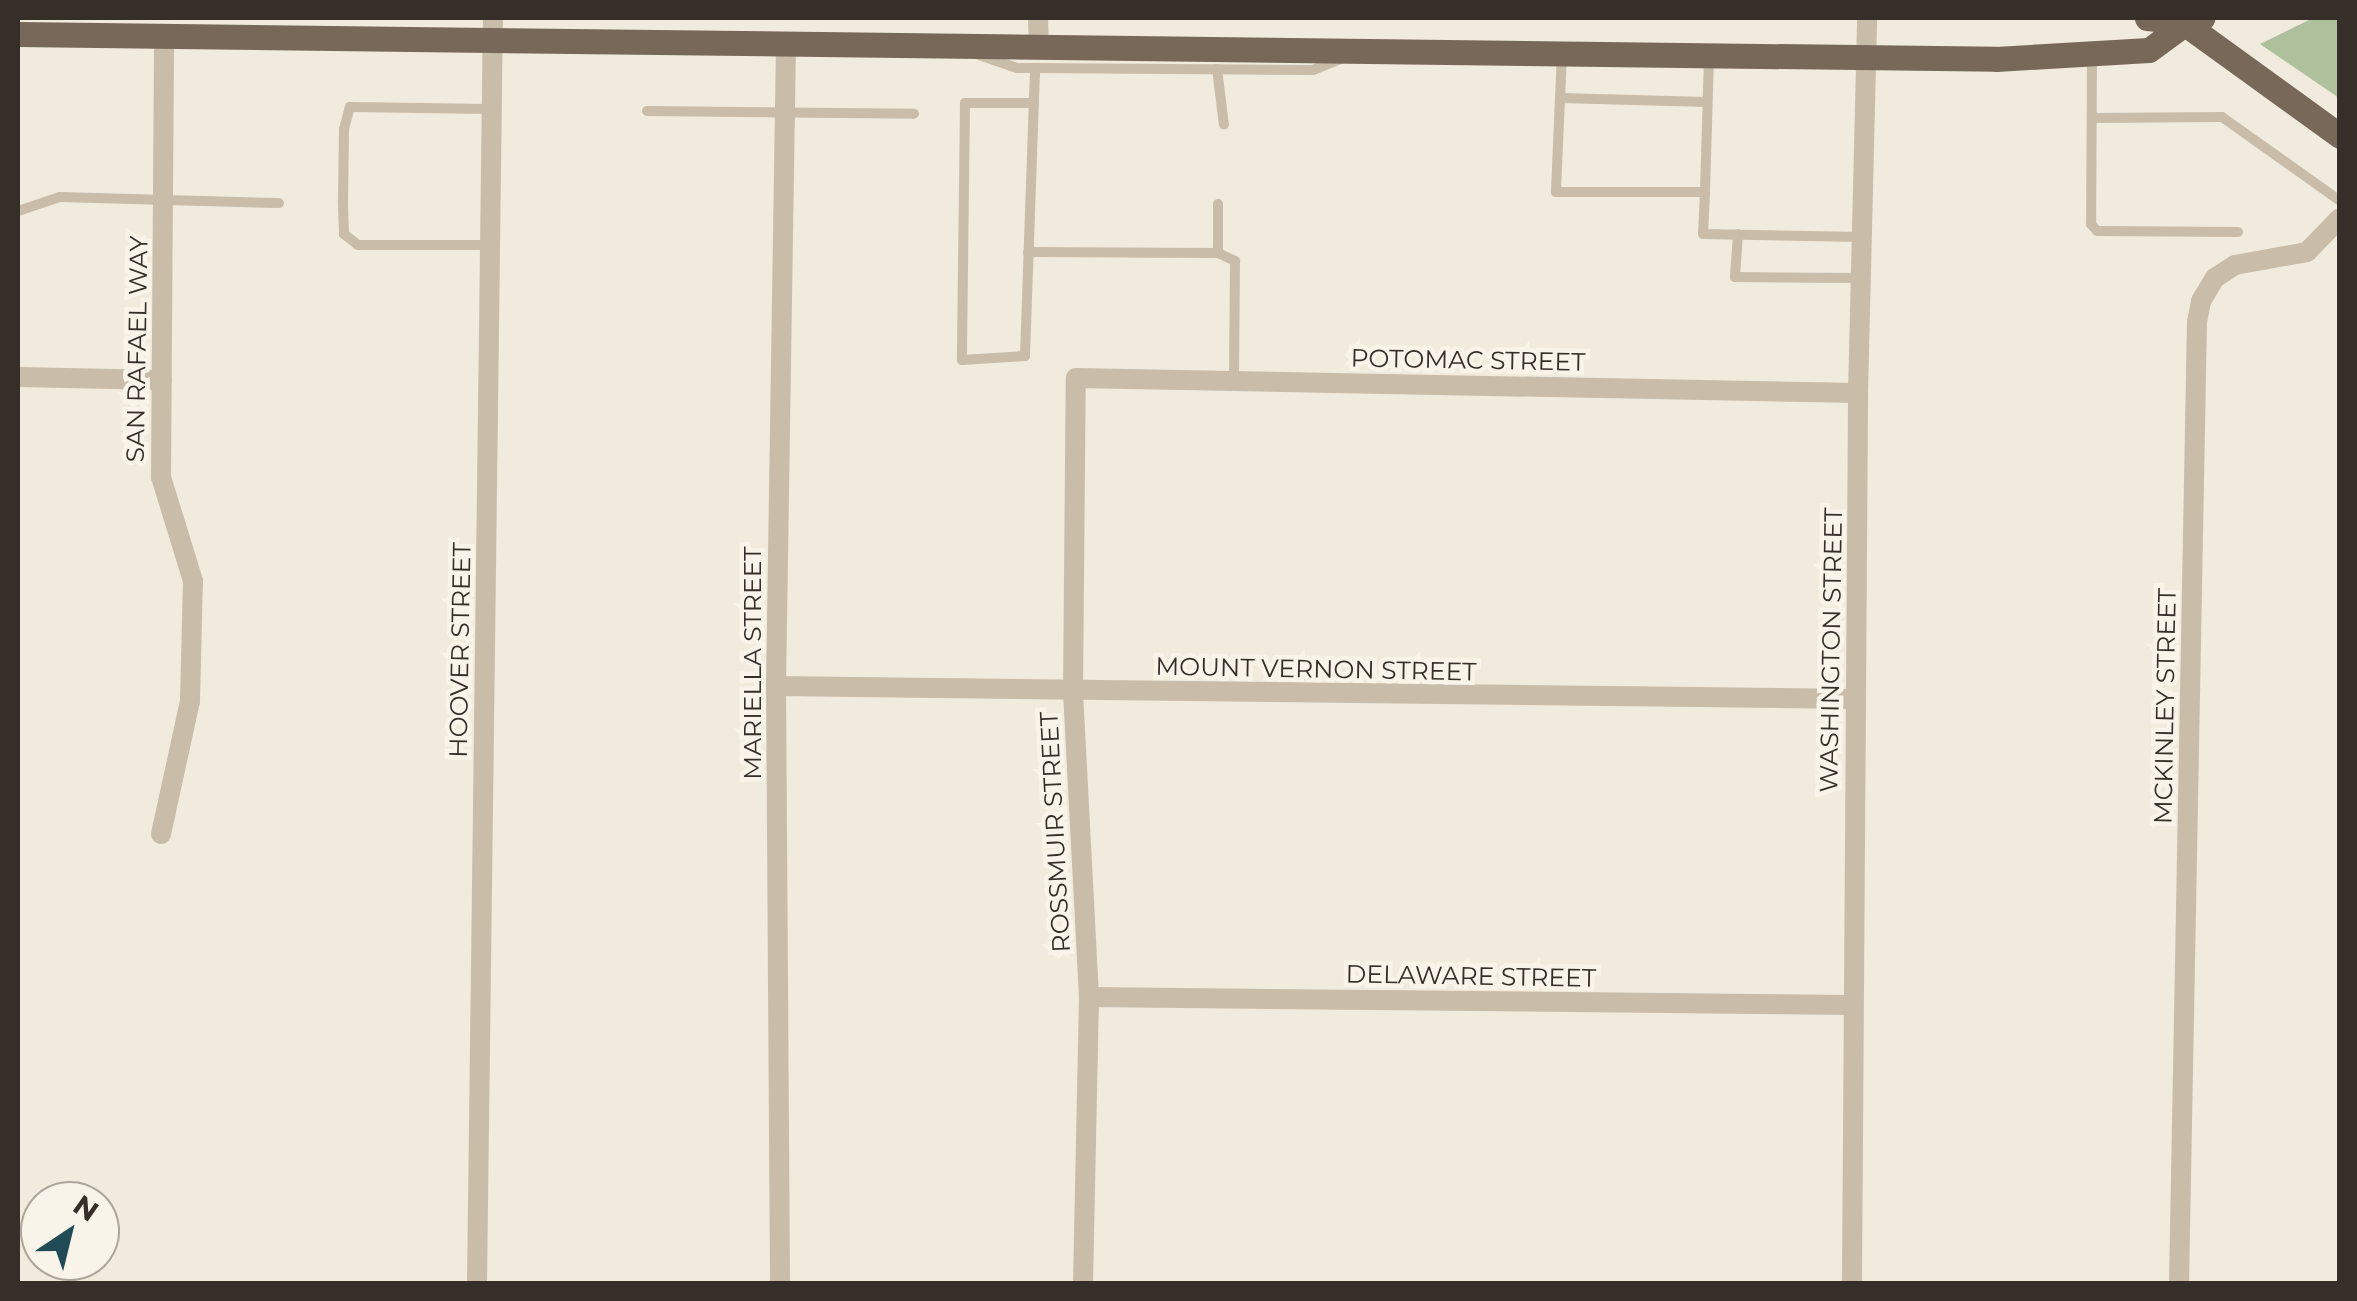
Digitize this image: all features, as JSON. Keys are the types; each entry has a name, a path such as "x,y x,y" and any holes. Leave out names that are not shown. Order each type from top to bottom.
{"main road":[{"path":"2146,18 2187,19 2340,136"},
{"path":"18,34 164,36 493,28 786,43 950,45 1037,57 1366,50 2092,55 2150,50 2187,19"}],"street":[{"path":"1037,57 1038,18"},
{"name":"WASHINGTON STREET","path":"1852,1284 1858,393 1868,18"},
{"name":"HOOVER STREET","path":"477,1284 493,28"},
{"name":"SAN RAFAEL WAY","path":"161,834 190,700 193,582 160,477 164,36"},
{"name":"MARIELLA STREET","path":"780,1284 776,686 786,43"},
{"name":"MCKINLEY STREET","path":"2179,1284 2196,322 2201,301 2215,278 2235,266 2307,252 2340,218"},
{"path":"18,377 162,380"},
{"name":"POTOMAC STREET","path":"1076,378 1858,393"},
{"name":"ROSSMUIR STREET","path":"1076,378 1073,692 1089,997 1083,1284"},
{"name":"MOUNT VERNON STREET","path":"776,686 1856,699"},
{"name":"DELAWARE STREET","path":"1089,997 1852,1005"}],"lane":[{"path":"1034,104 965,103 962,360 1025,356 1037,57 1217,69 1313,70 1366,50"},
{"path":"1562,52 1556,192 1706,192"},
{"path":"1709,54 1703,234 1863,237"},
{"path":"2092,55 2092,224 2097,231 2238,232"},
{"path":"1217,69 1224,125"},
{"path":"1560,98 1707,102"},
{"path":"490,245 358,245 344,234 344,122 350,107 492,109"},
{"path":"646,110 785,116 914,114"},
{"path":"2092,118 2222,117 2340,201"},
{"path":"18,211 60,196 279,203"},
{"path":"1218,204 1218,252"},
{"path":"1738,234 1735,278 1862,278"},
{"path":"1028,252 1218,252 1235,261 1234,381"}],"green space":[{"path":"2313,18 2339,18 2339,98 2260,44"}]}
